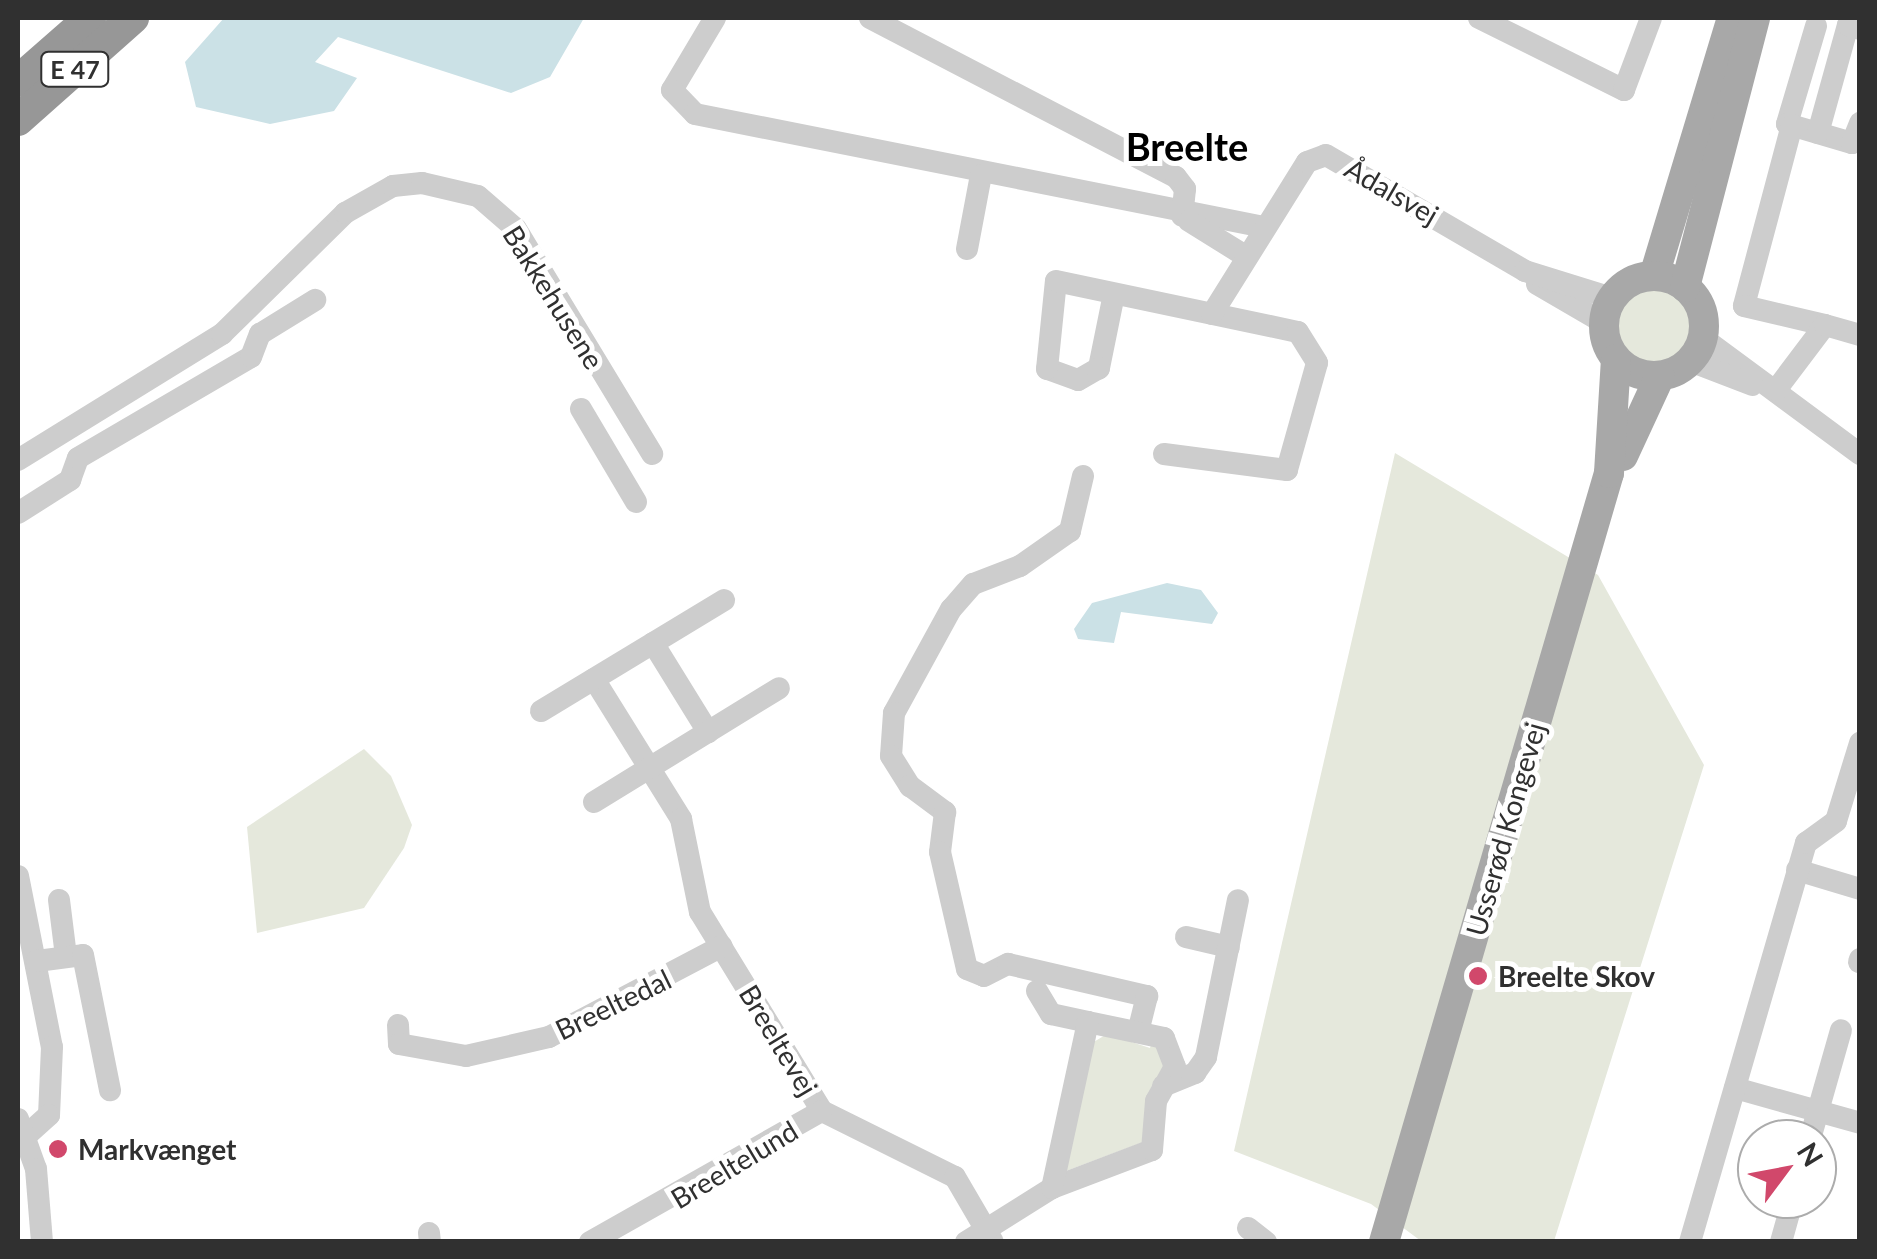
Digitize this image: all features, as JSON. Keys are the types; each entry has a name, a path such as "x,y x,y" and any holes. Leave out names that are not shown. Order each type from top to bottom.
{"highway":[{"name":"E 47","path":"18,81 90,18"},
{"name":"E 47","path":"18,120 133,18"}],"main road":[{"path":"1654,276 1685,287 1699,304 1697,349 1660,376 1616,359 1608,310 1654,276 1732,18"},
{"path":"1685,287 1755,18"},
{"name":"Usserød Kongevej","path":"1609,473 1616,359"},
{"name":"Usserød Kongevej","path":"1384,1242 1609,473 1660,376"}],"street":[{"path":"715,18 672,90 677,104 1182,216 1270,220"},
{"path":"870,18 1176,177 1185,190 1182,216"},
{"path":"1478,18 1624,90 1651,18"},
{"path":"1818,133 1848,25 1860,28"},
{"path":"1816,26 1744,306 1860,335"},
{"path":"1792,125 1852,143 1860,122"},
{"name":"Ådalsvej","path":"1270,220 1307,162 1326,155 1525,270 1608,310"},
{"path":"967,249 982,174"},
{"name":"Bakkehusene","path":"18,460 151,382 222,334 368,197 393,186 451,185 516,228 647,448 610,459"},
{"path":"1182,216 1246,257"},
{"path":"1212,314 1270,220"},
{"path":"1114,294 1099,368 1078,380 1047,369 1056,281 1298,332 1310,343 1317,362 1296,459 1274,475 1164,454"},
{"path":"18,514 70,480 78,458 252,356 260,334 315,300"},
{"path":"1776,390 1826,325"},
{"path":"1697,349 1776,390 1860,454"},
{"path":"151,382 165,407"},
{"name":"Bakkehusene","path":"580,409 636,502"},
{"path":"1083,476 1070,530 1020,566 973,584 951,609 894,712 891,756 910,786 945,812 940,852 967,969 984,976 1008,964 1147,996 1138,1032"},
{"path":"541,712 724,600"},
{"path":"654,642 708,732"},
{"name":"Breeltevej","path":"594,679 681,819 700,912 822,1111 954,1176 982,1237"},
{"path":"594,802 779,688"},
{"path":"1690,1242 1806,843 1836,821 1860,743"},
{"path":"1797,870 1860,890"},
{"path":"18,876 50,1011 52,1103 22,1127 42,1242"},
{"path":"59,900 66,956"},
{"path":"1163,1086 1195,1073 1206,1057 1238,900"},
{"path":"1186,938 1228,947"},
{"name":"Breeltedal","path":"398,1025 400,1044 466,1056 549,1036 722,946"},
{"path":"37,960 83,956 110,1090"},
{"path":"982,1237 1052,1188 1152,1150 1163,1086 1174,1050 1138,1032 1051,1014 1037,991"},
{"path":"1052,1188 1088,1022"},
{"path":"1816,1119 1840,1030"},
{"path":"1735,1088 1860,1123"},
{"name":"Breeltelund","path":"590,1242 822,1111"}],"shaded area":[{"path":"224,18 584,18 550,77 511,93 338,37 315,62 357,78 334,111 270,124 196,107 185,62"},
{"path":"1655,286 1670,289 1683,298 1692,311 1692,341 1683,354 1670,363 1655,366 1640,363 1627,354 1618,341 1615,326 1618,311 1627,298 1640,289"},
{"path":"1395,453 1598,575 1704,765 1554,1241 1421,1241 1371,1204 1234,1151"},
{"path":"1167,583 1201,590 1218,613 1212,624 1121,612 1114,643 1078,639 1074,629 1092,603"},
{"path":"364,749 391,776 412,825 404,848 364,908 257,933 247,827"},
{"path":"1107,1034 1150,1048 1152,1041 1169,1057 1151,1088 1146,1141 1066,1171 1092,1043"}],"place":[{"name":"Breelte Skov","path":"1478,976"},
{"name":"Markvænget","path":"58,1149"}],"district":[{"name":"Breelte","path":"1187,147"}]}
